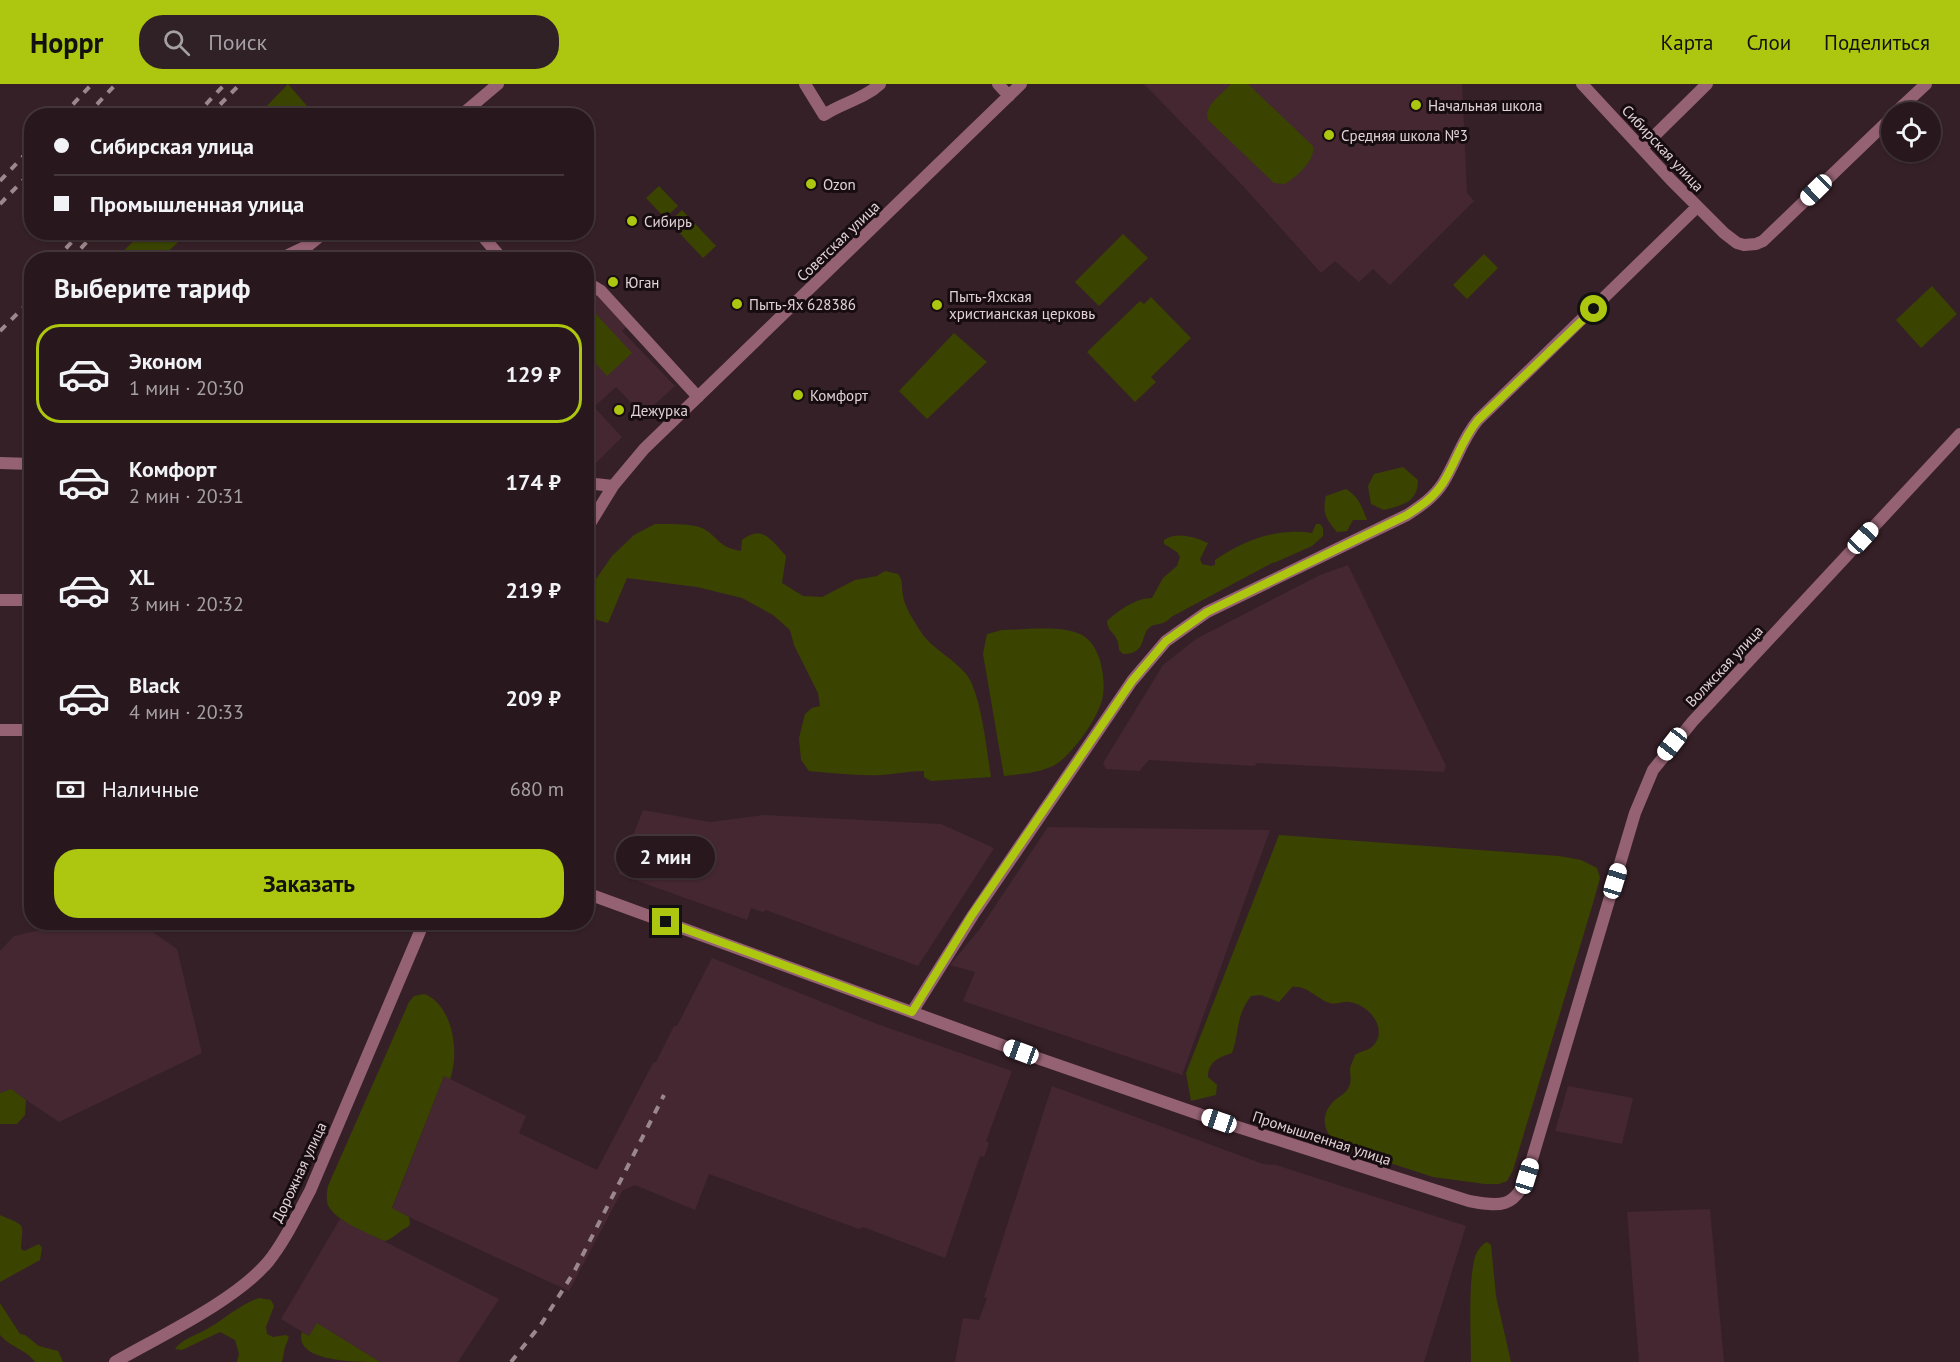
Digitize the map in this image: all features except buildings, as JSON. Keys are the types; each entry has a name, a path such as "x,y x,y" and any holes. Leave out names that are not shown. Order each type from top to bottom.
{"street":[{"path":"470,108 498,84"},
{"path":"805,84 824,114 867,94 880,84"},
{"path":"998,84 1009,96"},
{"name":"Советская улица","path":"594,517 613,486 644,448 1021,84"},
{"name":"Сибирская улица","path":"1582,84 1697,207 1731,238 1750,246 1762,241 1881,127"},
{"path":"1642,148 1707,84"},
{"path":"1907,102 1926,84"},
{"name":"Сибирская улица","path":"912,1012 972,915 1132,681 1166,641 1207,612 1407,515 1422,505 1442,484 1467,435 1478,420 1697,207"},
{"path":"294,252 314,240"},
{"path":"486,240 496,252"},
{"path":"594,287 601,291 698,397"},
{"name":"Волжская улица","path":"1509,1202 1517,1196 1527,1176 1635,813 1653,770 1693,721 1960,434"},
{"path":"0,463 24,464"},
{"path":"594,484 613,486"},
{"path":"0,600 24,600"},
{"path":"0,730 24,730"},
{"name":"Промышленная улица","path":"594,896 1219,1121 1469,1201 1493,1206 1509,1202"},
{"name":"Дорожная улица","path":"115,1362 217,1303 256,1274 272,1256 310,1191 421,930"}],"shaded area":[{"name":"Средняя школа №3","path":"1144,84 1462,84 1467,193 1475,202 1390,285 1373,269 1359,282 1335,261 1321,273 1243,186"},
{"path":"594,292 626,327 622,331 675,386 643,415 616,387 594,407"},
{"path":"594,407 622,437 594,465"},
{"path":"1348,565 1446,766 1444,772 1149,760 1139,771 1106,769 1103,763 1163,665 1196,639 1320,575"},
{"path":"643,810 710,822 764,815 941,824 994,848 918,966 766,910 763,912 751,908 747,920 618,874"},
{"path":"1048,827 1270,830 1182,1075 963,1001 975,972 950,965 979,930"},
{"path":"40,930 150,930 177,949 202,1053 59,1122 11,1090 0,1093 0,951 14,936"},
{"path":"712,958 877,1024 1012,1071 986,1141 989,1143 984,1157 980,1156 945,1258 709,1174 695,1210 635,1185 622,1191 569,1291 392,1209 444,1076 526,1116 519,1133 597,1170"},
{"path":"1052,1086 1263,1164 1276,1165 1466,1226 1424,1362 955,1362 963,1318 979,1320 987,1298 984,1297"},
{"path":"1568,1086 1633,1098 1622,1144 1555,1131"},
{"path":"1710,1209 1724,1362 1639,1362 1627,1212"},
{"path":"340,1219 499,1299 458,1362 380,1362 318,1324 309,1336 281,1319"}],"green space":[{"path":"288,84 309,108 265,108"},
{"path":"1231,84 1248,84 1313,146 1308,162 1285,184 1274,183 1208,120 1208,110 1211,105"},
{"path":"659,186 678,206 665,218 646,198"},
{"path":"682,210 716,246 703,258 669,222"},
{"path":"1123,234 1148,258 1099,306 1075,282"},
{"path":"135,240 180,240 168,252 122,252"},
{"path":"1484,254 1498,268 1467,299 1453,285"},
{"path":"1932,286 1957,314 1921,348 1896,320"},
{"path":"1151,297 1191,338 1151,377 1156,382 1135,402 1087,352 1140,301 1144,304"},
{"path":"595,313 632,353 607,376 594,362"},
{"path":"954,333 987,362 927,419 899,391"},
{"path":"1403,467 1418,480 1412,498 1403,504 1384,510 1371,504 1368,486 1374,474"},
{"path":"1346,489 1357,499 1367,520 1353,520 1347,531 1337,532 1326,516 1324,507 1326,496"},
{"path":"655,524 694,526 709,532 723,545 741,551 742,540 749,535 767,536 786,556 782,583 803,596 822,597 855,580 877,576 885,571 898,574 902,582 902,593 906,605 919,629 929,642 966,674 971,683 983,723 991,777 931,781 924,777 924,771 872,775 809,771 801,760 799,738 805,714 812,708 820,706 818,693 794,645 790,630 773,615 742,598 697,587 627,578 608,623 594,618 594,582 612,556 634,535"},
{"path":"1316,524 1320,524 1323,528 1323,536 1312,546 1272,563 1165,622 1151,626 1136,651 1123,654 1119,650 1119,644 1109,629 1107,621 1128,605 1152,598 1163,578 1177,566 1180,557 1177,552 1164,544 1164,540 1180,535 1208,543 1200,559 1202,564 1211,566 1215,565 1215,560 1249,541 1286,532 1312,533"},
{"path":"1052,629 1080,634 1093,645 1098,654 1104,683 1102,700 1095,717 1068,755 1047,768 1004,776 983,654 987,634 1002,630"},
{"path":"1279,835 1559,856 1581,860 1597,868 1600,878 1593,903 1513,1170 1507,1181 1499,1184 1485,1184 1433,1177 1341,1147 1336,1143 1326,1127 1325,1115 1332,1103 1349,1087 1350,1068 1355,1055 1372,1047 1377,1040 1378,1026 1364,1007 1347,1002 1330,1003 1303,988 1292,987 1279,1002 1261,995 1251,996 1240,1017 1232,1053 1219,1058 1210,1067 1208,1077 1217,1085 1216,1095 1191,1101 1186,1073"},
{"path":"424,994 434,999 448,1019 454,1044 453,1069 450,1079 444,1076 392,1208 409,1217 410,1224 384,1241 337,1216 328,1205 328,1186 409,1002 414,996"},
{"path":"11,1089 26,1100 25,1115 17,1124 0,1124 0,1093"},
{"path":"0,1215 21,1226 21,1249 24,1251 39,1244 42,1248 40,1260 0,1282"},
{"path":"1487,1242 1491,1245 1496,1296 1511,1362 1471,1362 1471,1280 1475,1257 1481,1246"},
{"path":"259,1298 271,1300 274,1306 266,1327 267,1334 273,1337 286,1335 289,1337 282,1362 237,1362 239,1354 235,1340 220,1332 182,1350 175,1349 185,1340"},
{"path":"0,1303 20,1334 25,1335 39,1346 58,1351 63,1362 35,1362 4,1339 0,1335"},
{"path":"317,1323 380,1362 329,1358 307,1349 302,1342 302,1332 309,1336"}],"railway":[{"path":"70,108 92,84"},
{"path":"94,108 116,84"},
{"path":"202,108 225,84"},
{"path":"217,108 240,84"},
{"path":"0,181 24,156"},
{"path":"0,204 24,179"},
{"path":"62,252 74,240"},
{"path":"77,252 89,240"},
{"path":"0,331 24,307"},
{"path":"511,1362 542,1323 574,1272 664,1095"}],"place":[{"name":"Начальная школа","path":"1416,105"},
{"name":"Средняя школа №3","path":"1329,135"},
{"name":"Ozon","path":"811,184"},
{"name":"Сибирь","path":"632,221"},
{"name":"Юган","path":"613,282"},
{"name":"Пыть-Ях 628386","path":"737,304"},
{"name":"Пыть-Яхская христианская церковь","path":"937,305"},
{"name":"Комфорт","path":"798,395"},
{"name":"Дежурка","path":"619,410"}],"route":[{"path":"666,922 912,1012 972,915 1149,658 1166,641 1207,612 1407,515 1422,505 1442,484 1467,435 1478,420 1594,309"}]}
